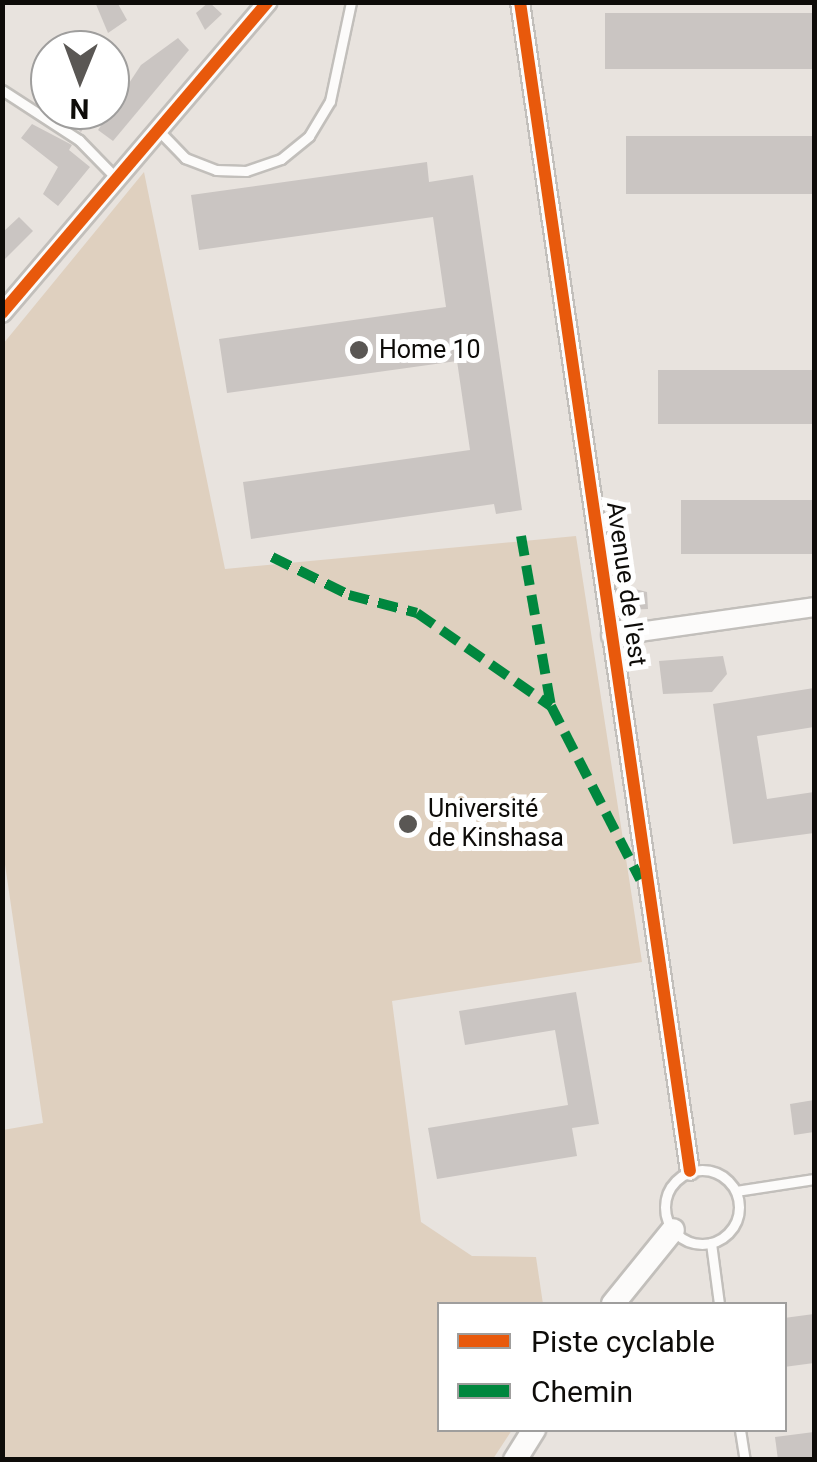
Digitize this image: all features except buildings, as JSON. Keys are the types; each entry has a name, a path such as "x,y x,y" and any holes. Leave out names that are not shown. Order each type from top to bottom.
{"street":[{"path":"2,312 119,181 268,2"},
{"name":"Avenue de l'est","path":"520,2 690,1171"},
{"path":"611,636 814,608"},
{"path":"615,1302 672,1230"},
{"path":"515,1460 533,1432"}],"lane":[{"path":"160,132 185,158 216,170 246,171 281,159 309,136 330,101 351,2"},
{"path":"2,90 79,140 119,181"},
{"path":"690,1171 717,1172 736,1190 733,1229 711,1243 690,1242 672,1230 666,1196 690,1171"},
{"path":"736,1190 814,1179"},
{"path":"711,1243 720,1302"},
{"path":"740,1432 745,1460"}],"shaded area":[{"path":"144,172 225,569 576,536 642,962 392,1001 421,1222 472,1256 536,1257 543,1302 437,1302 437,1432 511,1432 493,1459 3,1459 3,1130 43,1123 3,851 3,344"}],"marked path":[{"path":"521,536 551,706 640,879"},
{"path":"272,557 349,595 417,613 551,706"}],"cycle path":[{"path":"2,313 268,2"},
{"path":"520,2 690,1171"}],"place":[{"name":"Home 10","path":"359,350"},
{"name":"Université de Kinshasa","path":"408,824"}]}
